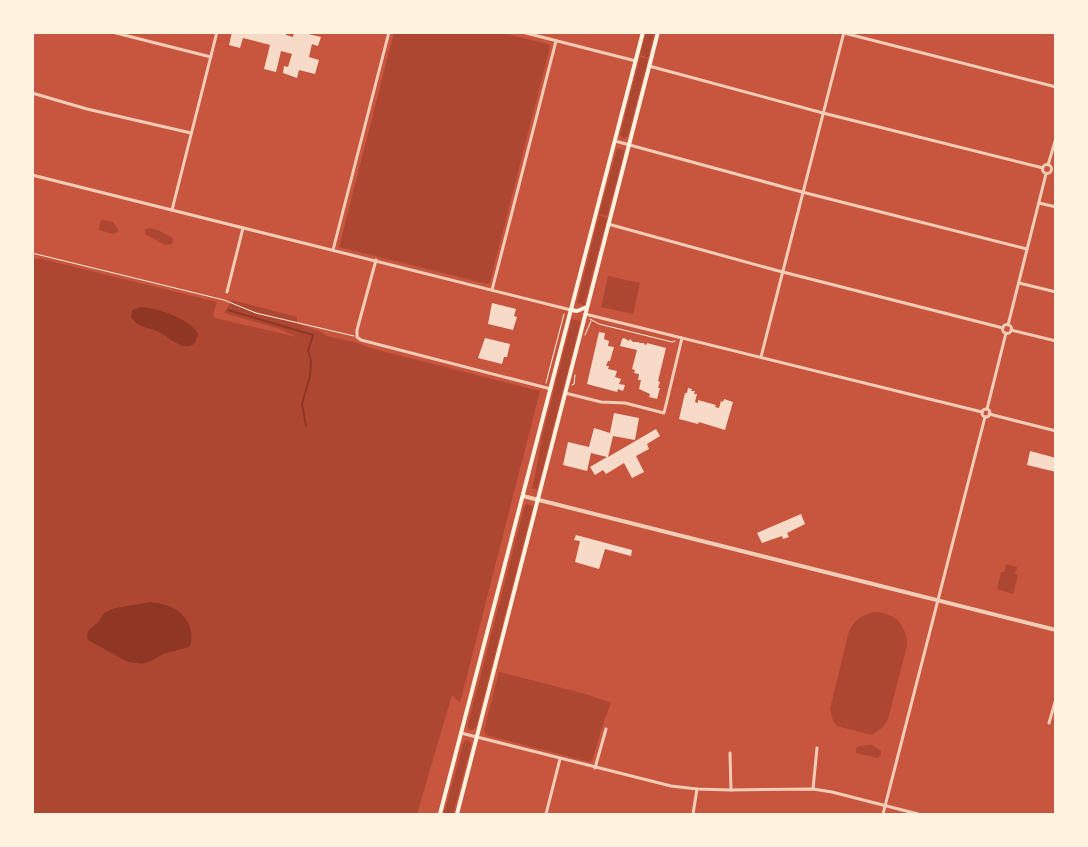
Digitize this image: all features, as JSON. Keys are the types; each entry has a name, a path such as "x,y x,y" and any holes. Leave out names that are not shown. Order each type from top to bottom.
{"main road":[{"path":"440,814 643,32"},
{"path":"457,814 658,32"},
{"path":"571,310 577,311 587,307"},
{"path":"577,311 584,320"}],"street":[{"path":"112,32 211,58"},
{"path":"172,210 217,32"},
{"path":"333,250 389,32"},
{"path":"522,32 636,61"},
{"path":"761,357 843,33 1056,87"},
{"path":"492,290 556,41"},
{"path":"649,66 823,113 1043,168 1048,165 1056,138"},
{"path":"32,93 87,109 191,133"},
{"path":"615,142 1027,249"},
{"path":"608,224 782,272 1003,328 1008,325 1046,174 1052,170 1048,165"},
{"path":"1043,168 1046,174"},
{"path":"32,176 571,310"},
{"path":"1039,203 1056,207"},
{"path":"227,292 243,228"},
{"path":"376,260 357,330 357,336 364,342 551,389"},
{"path":"1019,283 1056,292"},
{"path":"585,314 982,412 985,417"},
{"path":"1008,325 1011,330 1056,341"},
{"path":"1003,328 1003,332 1006,333"},
{"path":"982,412 986,409 1006,333 1011,330"},
{"path":"565,393 600,402 625,403 664,413 682,338"},
{"path":"986,409 989,414 1056,431"},
{"path":"883,814 985,417 989,414"},
{"path":"523,496 1056,630"},
{"path":"1049,723 1056,699"},
{"path":"595,768 606,729"},
{"path":"461,733 652,782 697,789 813,789 918,814"},
{"path":"813,789 817,748"},
{"path":"730,753 731,790"},
{"path":"546,814 560,759"},
{"path":"693,814 697,789"}],"path":[{"path":"32,253 224,300 256,313 357,336"},
{"path":"546,384 564,314"},
{"path":"592,322 672,342 682,338"}],"shaded area":[{"path":"394,32 502,33 548,44 550,47 490,282 487,284 339,247"},
{"path":"646,33 654,33 648,58 640,55"},
{"path":"640,57 648,59 628,135 624,139 620,135"},
{"path":"617,149 624,150 624,153 607,216 599,214"},
{"path":"599,215 607,218 584,305 577,303"},
{"path":"102,220 113,222 118,229 117,232 114,234 99,230"},
{"path":"149,228 158,230 173,238 172,244 165,245 145,234 145,230"},
{"path":"33,259 42,259 217,302 213,314 215,318 297,337 277,328 224,313 232,300 297,317 297,324 320,331 327,336 540,391 460,703 452,695 417,814 33,814"},
{"path":"608,276 640,283 633,314 601,307"},
{"path":"141,307 164,312 181,319 198,334 195,343 190,346 181,345 159,332 134,321 131,317 132,310"},
{"path":"572,319 580,321 579,327 537,490 532,488 542,436"},
{"path":"526,504 533,506 476,727 471,731 468,728 468,724"},
{"path":"1006,564 1017,567 1015,574 1018,575 1013,594 997,589 1001,572 1004,572"},
{"path":"150,602 168,606 182,614 190,627 192,637 189,647 163,654 142,664 128,662 88,640 87,634 89,630 98,623 106,612 121,607"},
{"path":"878,612 898,620 904,630 907,646 888,719 883,727 872,735 837,726 833,721 830,709 849,631 861,617"},
{"path":"499,672 586,694 611,703 592,761 589,762 486,735 484,730"},
{"path":"468,740 471,742 471,746 453,814 444,814 463,744"},
{"path":"872,745 881,751 881,755 878,758 856,753 856,748 859,746"}],"building":[{"path":"232,32 286,32 286,35 293,37 294,32 300,32 321,37 318,46 312,44 309,57 319,60 315,74 299,70 297,78 283,73 284,66 288,67 292,54 281,51 276,72 264,69 270,45 243,38 240,48 229,45"},
{"path":"492,303 516,309 514,316 517,317 513,330 488,324"},
{"path":"599,332 605,333 604,339 609,341 608,346 614,347 610,361 608,361 606,366 609,366 608,369 617,371 615,377 621,379 619,384 625,385 623,391 618,389 617,392 587,384"},
{"path":"485,338 510,344 507,357 504,357 502,364 478,358"},
{"path":"624,338 629,341 630,339 633,342 646,345 647,343 666,348 658,381 660,382 658,388 660,388 657,399 649,397 650,394 639,389 641,380 638,380 639,374 634,373 635,370 632,369 637,350 620,346"},
{"path":"688,388 692,389 691,391 695,391 694,394 697,394 695,402 698,403 698,400 716,405 715,407 719,408 721,401 723,402 724,399 733,402 725,430 699,422 698,424 679,419"},
{"path":"614,413 639,418 635,440 613,436 608,457 656,429 660,436 647,444 649,449 636,456 644,472 632,478 624,463 606,474 603,470 595,475 590,467 607,457 591,453 587,471 563,465 568,442 589,447 594,428 610,433"},
{"path":"1030,451 1056,458 1056,472 1027,465"},
{"path":"801,514 805,524 787,533 789,537 783,539 782,536 762,543 757,533"},
{"path":"576,535 632,550 631,556 605,549 599,569 575,562 580,541 574,540"}],"waterway":[{"path":"228,310 313,335 308,351 311,361 310,376 302,404 306,426"}]}
